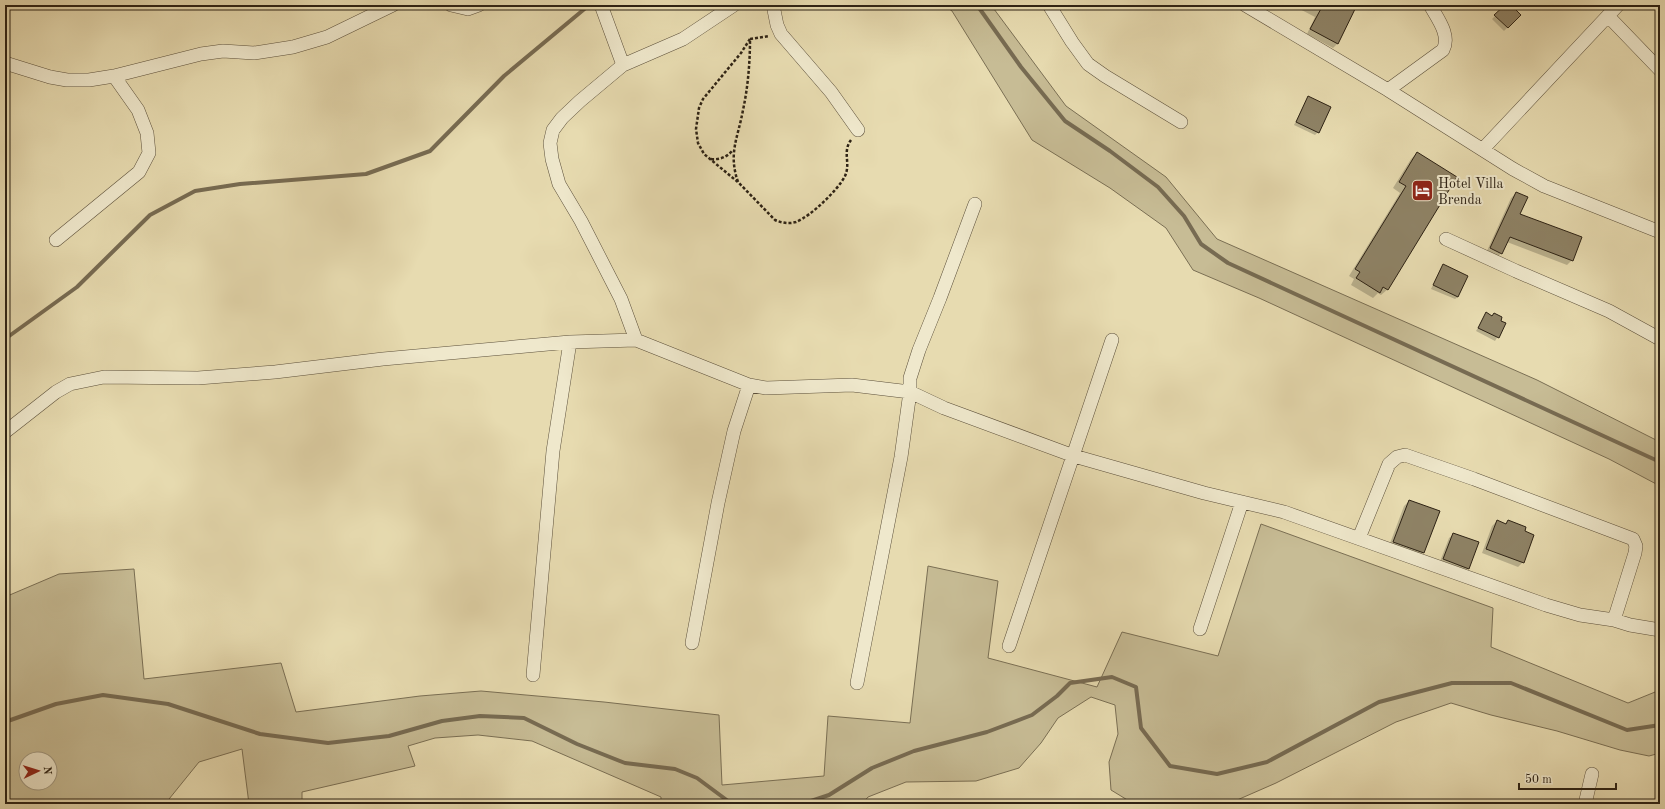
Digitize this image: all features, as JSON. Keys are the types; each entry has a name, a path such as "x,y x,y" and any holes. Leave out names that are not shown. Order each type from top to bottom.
{"street":[{"path":"5,63 50,77 67,80 89,80 114,76 201,54 223,50 254,53 293,47 327,37 393,5"},
{"path":"451,5 468,9 479,5"},
{"path":"601,5 623,65"},
{"path":"636,340 621,299 581,221 559,184 550,143 553,130 562,118 594,88 623,65 683,39 734,5"},
{"path":"773,5 777,25 781,34 831,92 858,130"},
{"path":"1049,5 1072,42 1088,64 1181,122"},
{"path":"1245,5 1388,90 1544,186 1660,232"},
{"path":"1388,90 1443,50 1446,44 1446,35 1430,5"},
{"path":"1483,149 1618,5"},
{"path":"1608,16 1660,70"},
{"path":"56,240 139,172 149,153 148,134 138,110 114,76"},
{"path":"857,683 901,457 910,392 910,378 975,204"},
{"path":"1446,239 1609,311 1660,339"},
{"path":"5,432 56,392 70,384 104,377 198,378 275,372 383,359 570,342 636,340 749,385 766,388 852,384 910,392 944,408 1074,456 1204,493 1284,512 1546,605 1580,615 1614,620 1630,625 1660,630"},
{"path":"1009,646 1112,340"},
{"path":"533,675 553,451 570,342"},
{"path":"692,643 718,503 734,431 749,385"},
{"path":"1359,538 1389,464 1397,457 1406,455 1633,539 1636,546 1635,553 1614,620"},
{"path":"1200,629 1242,502"},
{"path":"1585,804 1592,774"}],"path":[{"path":"781,34 750,39 741,53 710,90 699,108 696,129 698,143 704,154 739,183 775,220 781,223 795,222 810,213 841,182 847,170 846,146 858,130"},
{"path":"739,183 733,162 733,149 747,86 750,39"},
{"path":"709,158 717,159 724,157 733,149"}],"shaded area":[{"path":"944,5 991,5 1066,106 1166,177 1217,239 1537,380 1660,442 1660,486 1609,459 1259,298 1193,270 1166,228 1110,188 1032,140 952,11"},
{"path":"1261,524 1493,608 1491,647 1628,703 1660,690 1660,753 1649,756 1620,750 1557,731 1491,715 1451,703 1396,722 1276,783 1228,804 1134,804 1111,790 1109,762 1118,734 1115,705 1091,697 1058,718 1041,743 1019,768 976,781 906,782 868,797 862,804 661,804 661,797 532,741 478,735 435,738 408,746 415,766 302,792 302,804 249,804 242,749 199,762 165,804 5,804 5,597 59,574 134,569 144,679 281,663 296,712 420,696 481,691 604,702 719,715 722,785 824,776 828,716 910,723 928,566 998,581 988,658 1097,687 1122,632 1218,656"}],"building":[{"path":"1323,5 1357,5 1338,44 1310,29"},
{"path":"1505,5 1511,5 1521,15 1508,28 1494,15"},
{"path":"1308,96 1331,107 1319,133 1296,122"},
{"path":"1417,152 1457,177 1388,290 1383,287 1380,293 1356,278 1360,272 1355,269 1406,186 1399,182"},
{"path":"1516,192 1528,197 1520,214 1582,237 1573,261 1510,237 1502,254 1490,248"},
{"path":"1443,264 1468,276 1458,297 1433,285"},
{"path":"1486,312 1492,316 1494,313 1502,317 1501,321 1506,323 1499,338 1478,328"},
{"path":"1409,500 1440,511 1424,553 1393,542"},
{"path":"1497,520 1506,524 1508,520 1526,527 1525,531 1534,535 1524,563 1486,549"},
{"path":"1453,533 1479,542 1469,569 1443,559"}],"waterway":[{"path":"977,5 1021,67 1065,121 1110,151 1158,187 1184,216 1201,244 1228,263 1660,462"},
{"path":"5,339 77,287 150,215 195,191 240,184 366,174 430,151 504,76 588,6"},
{"path":"802,804 829,795 872,768 914,751 987,732 1032,715 1057,696 1070,683 1112,677 1136,687 1141,728 1170,766 1217,774 1267,762 1379,702 1452,683 1511,683 1627,730 1660,725"},
{"path":"5,722 56,704 103,695 168,704 260,734 328,743 389,736 442,721 480,716 524,718 577,744 625,763 675,769 697,778 732,804"}],"place":[{"name":"Hotel Villa Brenda","path":"1423,191"}]}
